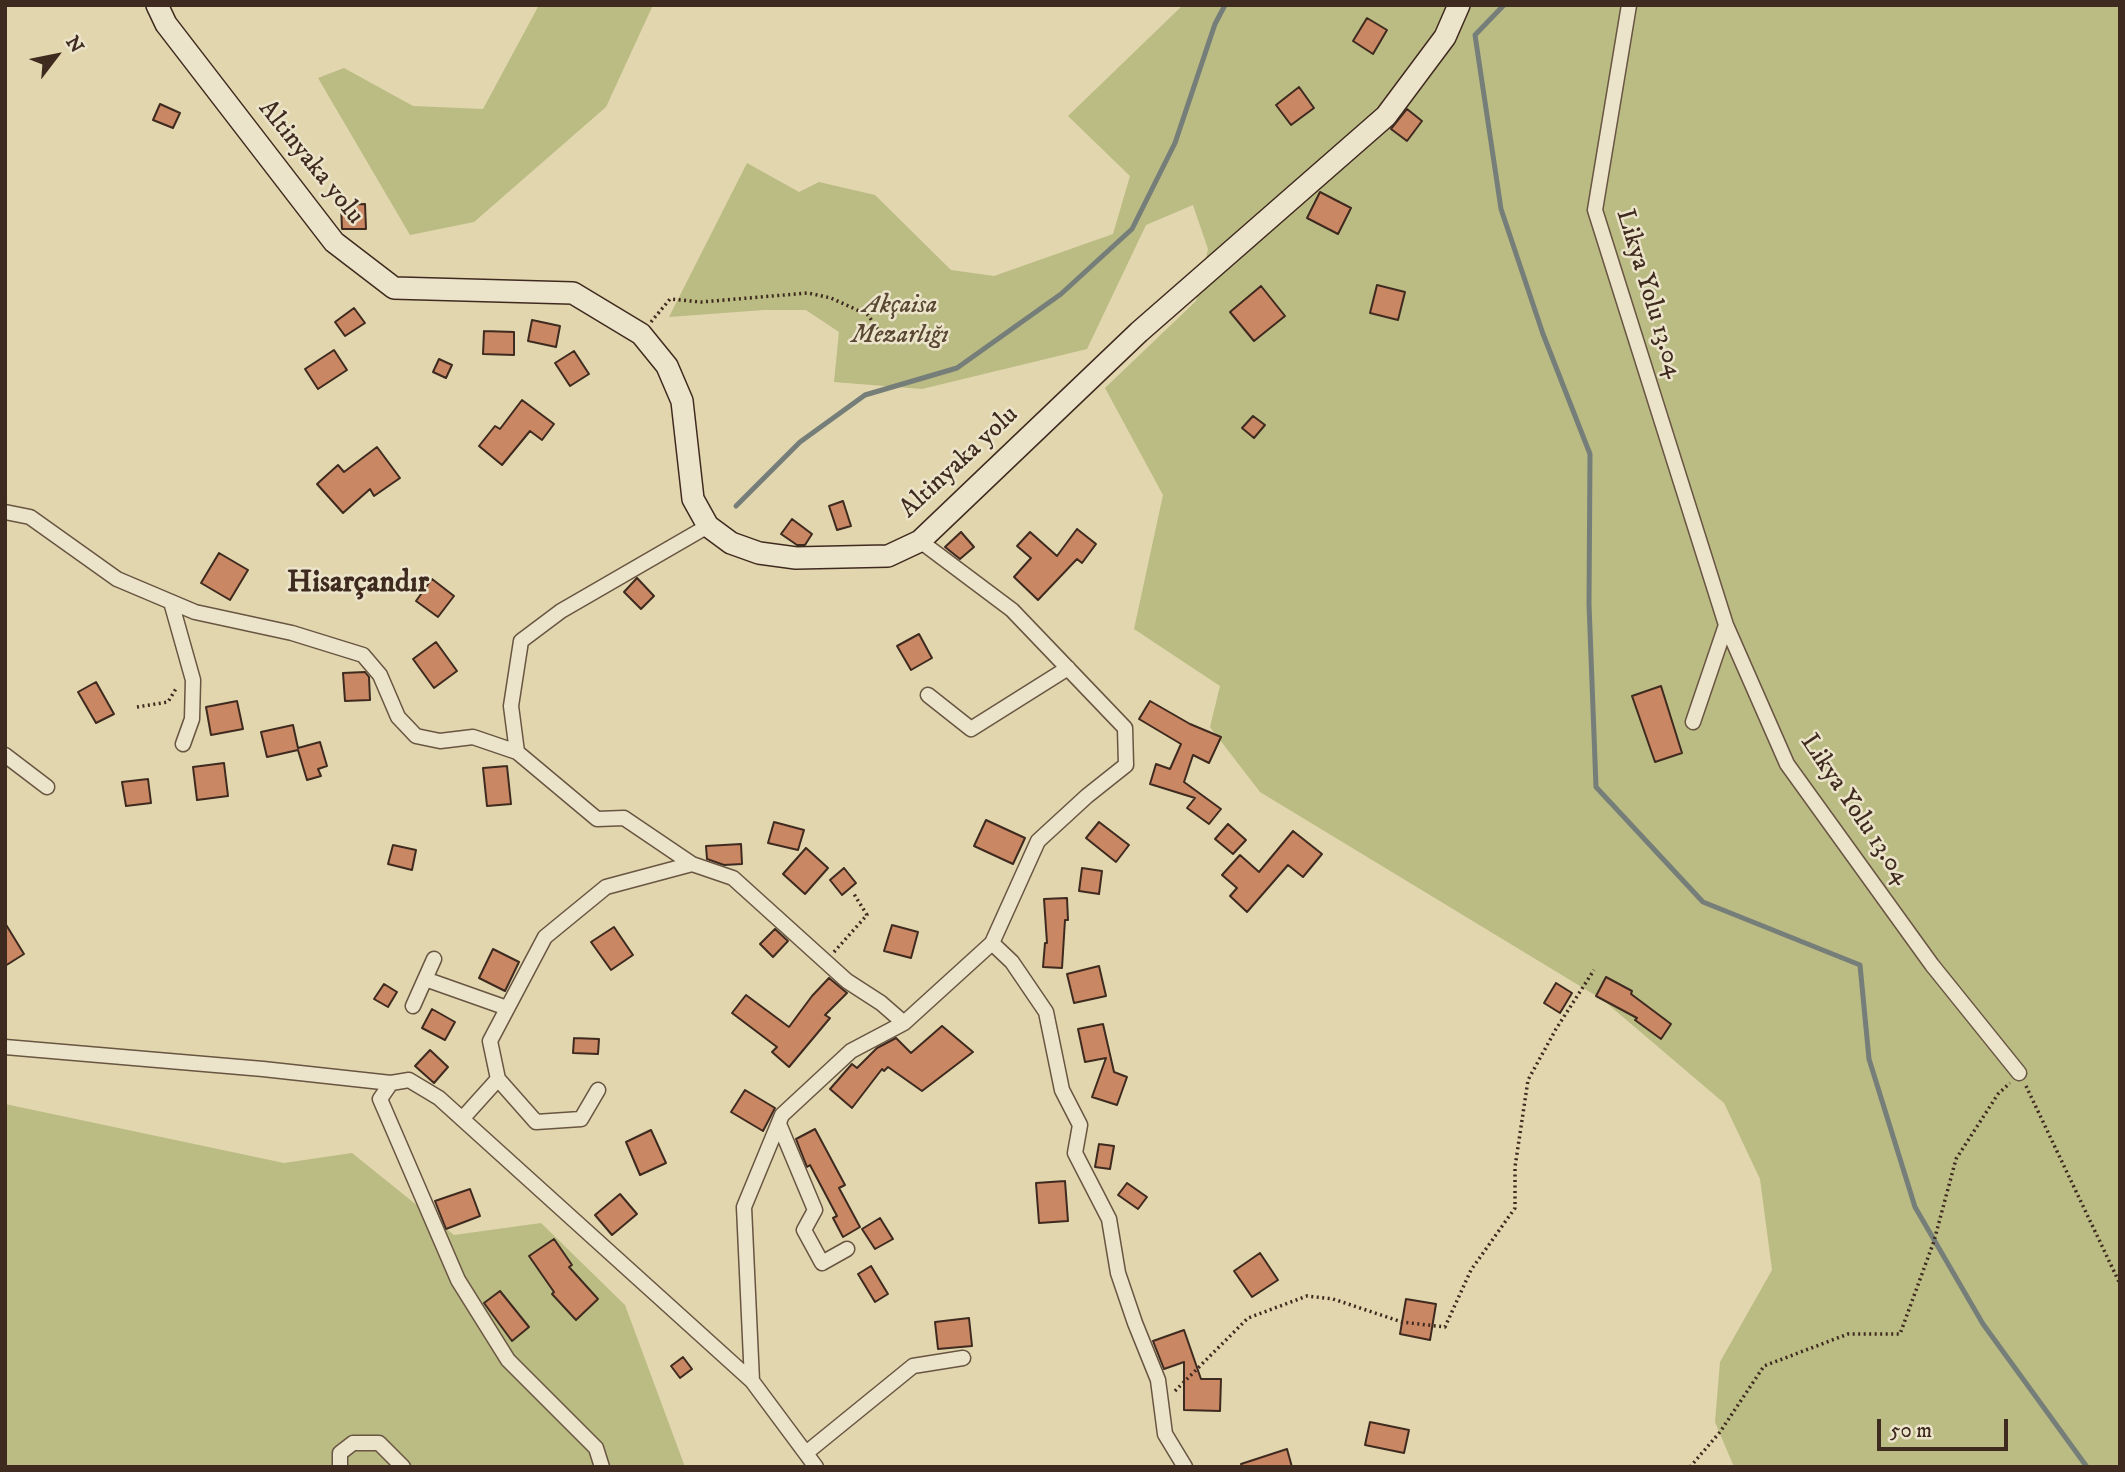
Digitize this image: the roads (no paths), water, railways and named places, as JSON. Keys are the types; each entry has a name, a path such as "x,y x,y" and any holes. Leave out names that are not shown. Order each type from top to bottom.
{"main road":[{"name":"Altinyaka yolu","path":"157,5 166,24 334,242 394,288 573,293 641,334 667,366 681,401 694,499 708,526 731,543 759,553 796,558 888,556 920,541 1139,332 1386,116 1445,37 1459,5"}],"street":[{"name":"Likya Yolu 13.04","path":"1629,5 1595,210 1726,625 1787,764 1932,965 2020,1073"},
{"path":"6,515 30,517 117,579 195,612 292,633 363,655 380,675 398,717 416,736 440,741 473,737 517,752 597,819 624,818 692,864 733,878 847,981 881,1003 904,1023"},
{"path":"517,752 512,706 521,641 561,611 708,526"},
{"path":"752,1381 744,1207 782,1115 851,1051 904,1023 992,943 1038,841 1126,765 1125,728 1012,610 920,541"},
{"path":"171,602 193,680 192,719 183,744"},
{"path":"1693,722 1726,625"},
{"path":"928,695 971,729 1068,668"},
{"path":"5,755 47,788"},
{"path":"598,1090 581,1119 536,1122 498,1079 490,1041 545,937 606,887 692,864"},
{"path":"992,943 1012,962 1046,1012 1062,1090 1080,1125 1075,1153 1109,1219 1118,1273 1158,1380 1166,1434 1185,1467"},
{"path":"413,1006 434,959"},
{"path":"425,979 507,1009"},
{"path":"5,1047 391,1083 409,1080 439,1098 463,1119 752,1381 817,1467"},
{"path":"463,1119 498,1079"},
{"path":"391,1083 380,1099 458,1280 508,1360 596,1448 602,1467"},
{"path":"779,1124 815,1210 804,1230 822,1263 847,1248"},
{"path":"806,1453 913,1366 963,1358"},
{"path":"340,1467 340,1452 353,1443 380,1443 403,1467"}],"waterway":[{"path":"736,506 800,442 865,395 957,368 1061,294 1132,229 1175,143 1215,24 1225,5"},
{"path":"1504,5 1475,35 1501,209 1543,334 1590,454 1589,604 1596,787 1703,902 1860,965 1869,1059 1915,1207 1983,1324 2087,1467"}],"district":[{"name":"Hisarçandır","path":"358,585"}],"park label":[{"name":"Akçaisa Mezarlığı","path":"900,322"}]}
